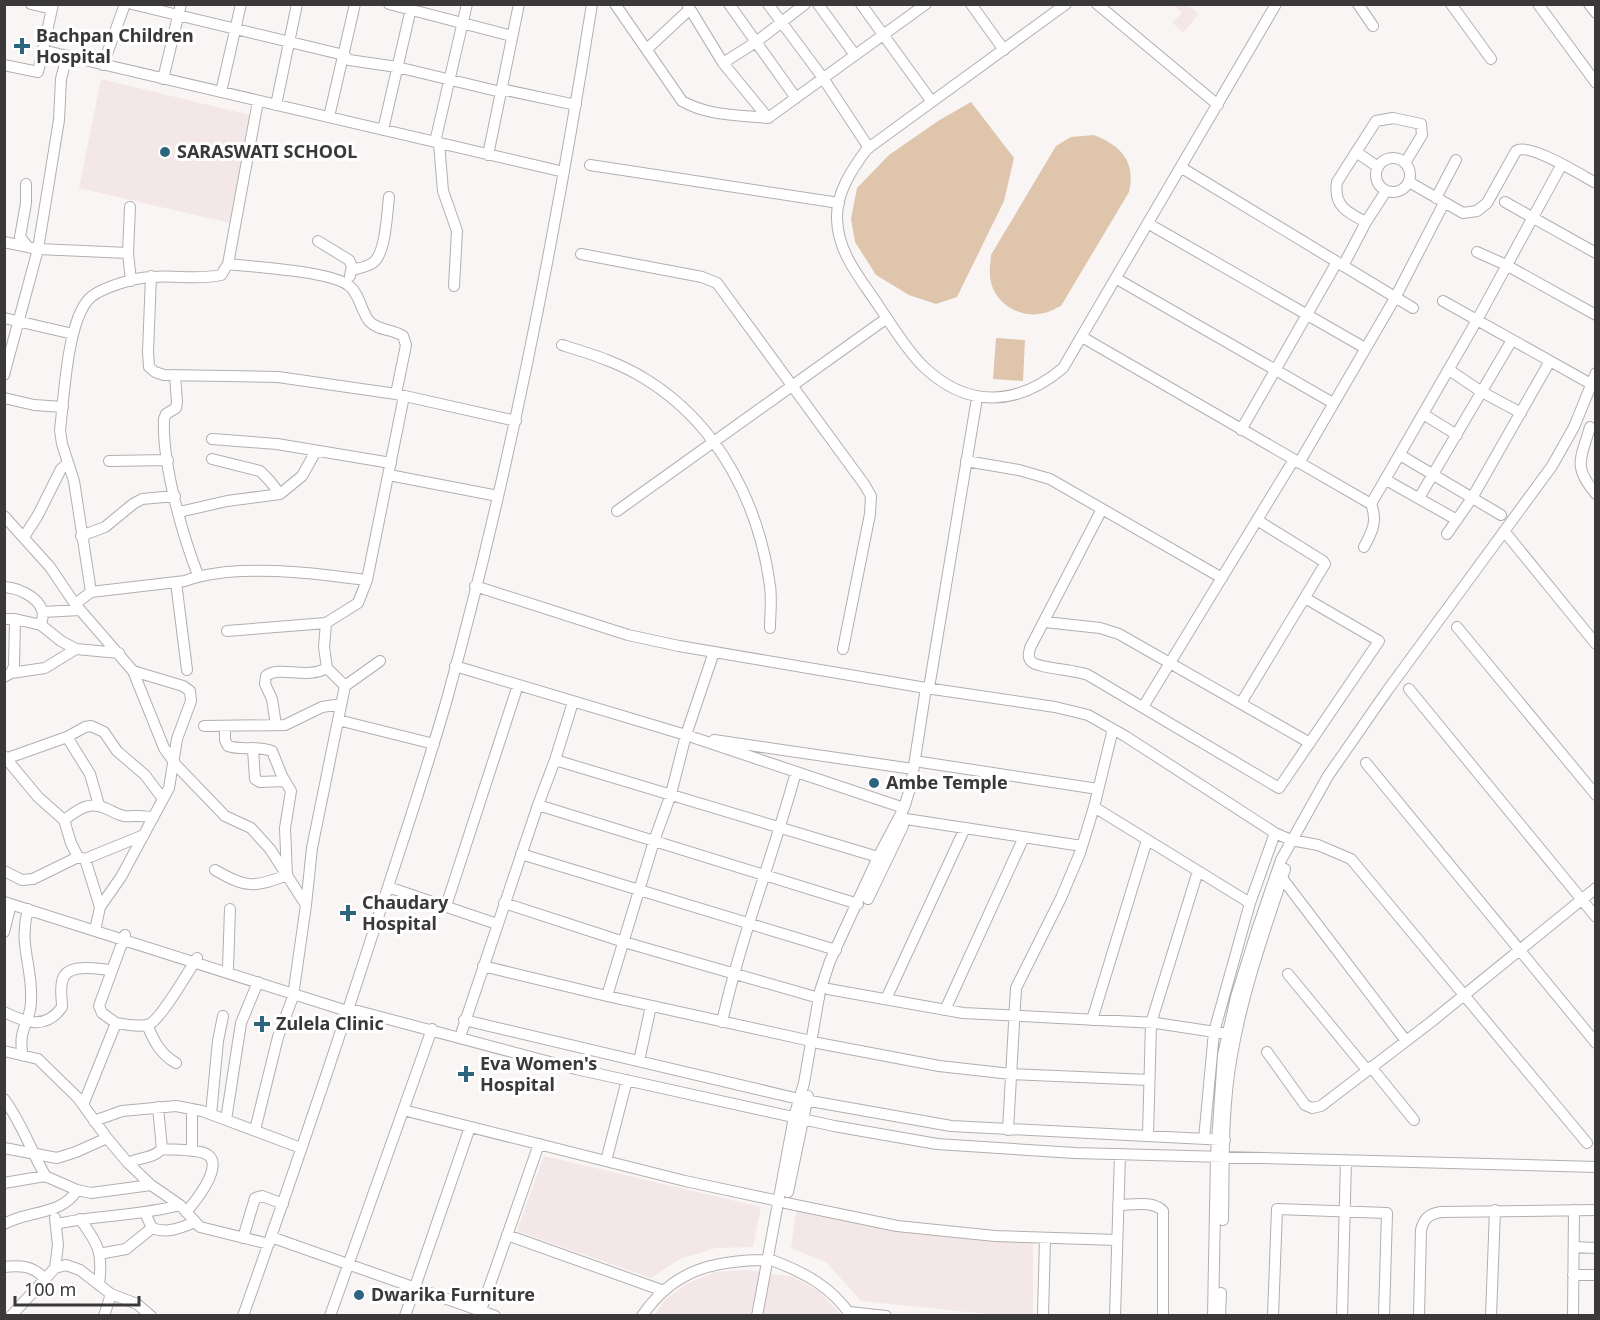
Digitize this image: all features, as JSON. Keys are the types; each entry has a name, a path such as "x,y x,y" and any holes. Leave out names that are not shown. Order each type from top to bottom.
{"street":[{"path":"4,65 38,72 52,7 31,4"},
{"path":"103,64 124,4"},
{"path":"132,4 180,10 235,29 344,55 349,60 397,67 449,80 576,105"},
{"path":"221,92 241,4"},
{"path":"276,105 297,4"},
{"path":"329,117 356,4"},
{"path":"389,4 411,7 512,36"},
{"path":"454,286 457,231 443,191 437,143 467,4"},
{"path":"488,155 519,4"},
{"path":"243,1316 351,1009 434,744 455,666 516,421 564,172 592,4"},
{"path":"615,4 682,101 694,108 709,112 768,118 884,34 910,9 926,4"},
{"path":"729,4 796,98"},
{"path":"768,4 823,78 869,148"},
{"path":"723,63 756,42 805,4"},
{"path":"818,4 855,55"},
{"path":"861,4 932,102"},
{"path":"971,4 1004,50"},
{"path":"1066,4 869,148 851,171 839,203 837,219 841,247 887,318 922,366 942,383 959,393 977,398 1001,398 1033,389 1063,368 1276,4"},
{"path":"1097,4 1218,105"},
{"path":"1358,4 1373,26"},
{"path":"1451,4 1491,59"},
{"path":"1538,4 1596,83"},
{"path":"1589,4 1596,13"},
{"path":"383,130 411,7"},
{"path":"647,49 689,7 723,63 768,118"},
{"path":"164,79 180,10"},
{"path":"42,50 564,172"},
{"path":"4,375 18,320 59,120 61,79 67,56"},
{"path":"91,592 75,489 60,430 73,334 84,305 90,297 151,276 208,278 221,275 228,264 258,101"},
{"path":"1366,222 1341,207 1336,190 1337,182 1376,121 1393,118 1421,124 1422,135 1405,163"},
{"path":"1409,183 1463,213 1477,211 1487,202 1518,148 1528,148 1596,183"},
{"path":"1356,153 1378,167"},
{"path":"1392,158 1405,163 1410,174 1409,183 1406,187 1394,192 1386,191 1376,176 1378,167 1392,158"},
{"path":"1143,707 1257,520 1333,403 1395,298 1456,160"},
{"path":"1371,504 1449,370 1562,164"},
{"path":"590,165 839,203"},
{"path":"1182,168 1413,308"},
{"path":"26,184 26,203 20,237 33,248"},
{"path":"1241,430 1307,315 1386,191"},
{"path":"352,270 375,261 382,246 390,197"},
{"path":"1505,202 1596,253"},
{"path":"130,207 128,253 131,281"},
{"path":"1149,224 1365,348"},
{"path":"318,241 349,260 352,270 348,285"},
{"path":"4,242 33,248 128,253"},
{"path":"1477,252 1506,264 1596,315"},
{"path":"581,254 702,277 717,283 864,484 871,496 870,514 843,650"},
{"path":"227,631 326,623 358,603 367,580 389,475 406,345 403,336 369,321 348,285 341,281 307,273 228,264"},
{"path":"151,276 149,367 155,372 164,375 278,377 400,395 516,421"},
{"path":"1117,279 1333,403"},
{"path":"1213,1316 1221,1139 1221,1078 1236,997 1281,860 1328,776 1552,466 1574,427 1593,379 1550,361 1443,301"},
{"path":"4,318 73,334"},
{"path":"617,511 887,318"},
{"path":"1082,337 1371,504 1375,514 1375,523 1364,547"},
{"path":"1419,498 1512,340"},
{"path":"562,345 607,359 647,380 686,409 714,441 734,473 764,550 771,589 770,628"},
{"path":"1448,534 1472,498 1550,361"},
{"path":"1449,370 1482,392 1521,413"},
{"path":"176,375 176,408 166,414 165,419 168,460 185,543 198,575"},
{"path":"4,398 34,405 63,407"},
{"path":"764,1316 771,1261 798,1118 828,989 836,965 917,787 917,766 929,688 977,398"},
{"path":"1423,414 1457,435"},
{"path":"1574,427 1593,427 1579,465 1585,482 1596,494"},
{"path":"212,439 277,444 391,463"},
{"path":"179,512 227,501 280,494 302,476 316,451"},
{"path":"1400,455 1501,515"},
{"path":"212,459 260,471 280,494"},
{"path":"109,461 168,460"},
{"path":"966,461 1019,470 1050,479 1222,578"},
{"path":"24,537 61,469 68,463"},
{"path":"389,475 498,496"},
{"path":"1386,480 1457,520"},
{"path":"81,536 111,523 142,499 175,496"},
{"path":"1102,509 1030,648 1032,663 1078,671 1088,675 1279,788 1379,641 1305,598"},
{"path":"4,516 50,567 78,607 133,671 164,748 173,760 225,816 251,828 270,849 306,905"},
{"path":"1241,703 1324,566 1324,562 1257,520"},
{"path":"1504,531 1596,644"},
{"path":"43,612 78,607 91,592 186,581 198,575 253,570 298,572 367,580"},
{"path":"176,582 187,670"},
{"path":"476,586 628,635 714,652 1055,707 1088,715 1275,833 1291,840 1318,845 1351,859 1587,1143"},
{"path":"4,587 20,590 36,602 43,612 41,625"},
{"path":"8,675 14,666 10,619 41,625 61,641 76,649 119,653"},
{"path":"1045,622 1100,628 1119,634 1310,743"},
{"path":"326,623 324,647 327,668 345,686"},
{"path":"1457,627 1596,795"},
{"path":"8,675 45,668 76,649"},
{"path":"607,996 654,841 671,794 686,735 714,652"},
{"path":"255,1131 278,1037 294,991 312,848 345,686 380,661"},
{"path":"455,666 686,735 796,772 905,814 965,828 1082,846"},
{"path":"276,725 272,699 265,684 266,676 277,672 316,674 327,668"},
{"path":"96,926 100,907 121,877 169,788 177,739 191,700 190,691 183,686 133,671"},
{"path":"446,906 518,685"},
{"path":"1409,689 1596,916"},
{"path":"460,1037 573,702"},
{"path":"204,726 285,725 322,707 341,704"},
{"path":"338,720 434,744"},
{"path":"225,726 225,740 228,746 266,748 272,751 284,781 291,791 285,828 287,875"},
{"path":"100,907 81,858 71,843 64,820 38,797 6,757 67,737 85,727 99,728 127,761 145,775 163,799"},
{"path":"1008,1130 1016,988 1061,898 1082,846 1113,729"},
{"path":"686,735 1098,789"},
{"path":"67,737 90,774 99,805"},
{"path":"253,749 255,779 260,782 284,781"},
{"path":"555,760 878,857"},
{"path":"1366,763 1596,1043"},
{"path":"722,1022 733,974 781,827 796,772"},
{"path":"64,820 78,809 88,805 99,805 124,816 153,818"},
{"path":"538,805 858,904"},
{"path":"1094,807 1250,903"},
{"path":"814,1042 819,998 836,950 878,857 905,814"},
{"path":"886,999 965,828"},
{"path":"1204,1139 1214,1032 1250,903 1275,833"},
{"path":"4,871 22,880 33,879 81,858 144,835"},
{"path":"945,1010 1023,837"},
{"path":"1092,1020 1147,840"},
{"path":"1221,1139 1230,1067 1241,1010 1288,862 1291,840"},
{"path":"521,854 836,950"},
{"path":"215,870 229,878 253,885 265,884 287,875"},
{"path":"1148,1136 1151,1023 1198,871"},
{"path":"1282,879 1406,1041"},
{"path":"388,887 497,924"},
{"path":"1267,1052 1305,1105 1312,1108 1321,1106 1406,1041 1596,888"},
{"path":"7,901 196,960 258,982 294,991"},
{"path":"7,901 96,926 124,937"},
{"path":"4,932 7,901"},
{"path":"504,903 624,942 819,998"},
{"path":"22,1055 22,1036 28,1022 31,1000 23,931 28,909"},
{"path":"228,968 230,909"},
{"path":"124,937 99,1006 102,1013 116,1023 147,1024 163,1010 196,960"},
{"path":"196,960 228,968 351,1009 576,1069 798,1118 938,1144 1120,1154 1596,1167"},
{"path":"483,966 722,1022 939,1066 1011,1074 1149,1080"},
{"path":"4,1012 28,1022 45,1022 62,1007 62,981 64,975 69,971 83,968 111,970"},
{"path":"1288,974 1414,1120"},
{"path":"226,1120 241,1023 258,982"},
{"path":"828,989 963,1013 1151,1023 1228,1034"},
{"path":"639,1061 651,1006"},
{"path":"211,1114 218,1041 223,1016"},
{"path":"464,1020 803,1100 951,1126 1221,1139"},
{"path":"83,1105 116,1023"},
{"path":"147,1024 160,1050 166,1058 176,1063"},
{"path":"330,1316 432,1029"},
{"path":"4,1051 38,1059 78,1098 128,1163 151,1185 183,1208 195,1222 210,1231 243,1238 270,1240 349,1264 480,1313 495,1316"},
{"path":"606,1161 627,1080"},
{"path":"4,1099 15,1114 32,1153 46,1177"},
{"path":"94,1121 122,1110 176,1106 211,1114 301,1148"},
{"path":"158,1107 162,1149"},
{"path":"192,1109 192,1151"},
{"path":"403,1110 606,1161 897,1226 995,1236 1117,1240"},
{"path":"405,1316 470,1127"},
{"path":"4,1148 57,1158 107,1138"},
{"path":"480,1313 539,1144"},
{"path":"56,1224 80,1219 183,1208 209,1179 212,1166 209,1156 192,1151 162,1149 155,1156 140,1158 128,1163"},
{"path":"1115,1316 1120,1154"},
{"path":"1220,1157 1220,1316"},
{"path":"1342,1316 1346,1160"},
{"path":"4,1183 46,1177 77,1190 91,1192 151,1185"},
{"path":"4,1224 53,1209 69,1201 77,1190"},
{"path":"243,1238 255,1198 262,1196 283,1204"},
{"path":"1118,1205 1149,1204 1156,1205 1163,1211 1163,1316"},
{"path":"53,1209 58,1245 55,1268"},
{"path":"1273,1316 1277,1209 1387,1212 1384,1316"},
{"path":"1419,1316 1421,1230 1423,1222 1433,1213 1495,1210 1596,1210"},
{"path":"1491,1316 1495,1210"},
{"path":"1573,1316 1574,1210"},
{"path":"145,1213 152,1227 158,1230 175,1230 195,1222"},
{"path":"80,1219 93,1237 102,1263 99,1285"},
{"path":"99,1254 126,1249 152,1227"},
{"path":"507,1235 664,1291"},
{"path":"1044,1316 1045,1238"},
{"path":"1574,1247 1596,1248"},
{"path":"642,1316 652,1301 680,1278 705,1266 738,1260 771,1261 805,1273 827,1289 850,1314 886,1316"},
{"path":"757,1316 771,1261"},
{"path":"11,1316 44,1278 55,1268 66,1265 73,1266 111,1294 137,1304 151,1316"},
{"path":"4,1267 28,1267 37,1270 44,1278"},
{"path":"1573,1275 1596,1275"},
{"path":"104,1316 111,1294"}],"shaded area":[{"path":"1173,5 1188,5 1199,14 1183,33 1172,22 1182,13"},
{"name":"SARASWATI SCHOOL","path":"101,79 250,115 234,224 79,188"},
{"path":"971,102 1014,158 1004,201 957,297 936,304 909,295 876,275 855,242 851,219 857,188 889,155 938,121"},
{"path":"1094,135 1112,144 1124,156 1130,172 1129,192 1061,306 1034,314 1015,311 1000,300 991,283 991,255 1056,146 1071,137"},
{"path":"996,338 1025,340 1023,381 993,379"},
{"path":"544,1156 761,1207 753,1247 716,1248 680,1259 651,1278 517,1231"},
{"path":"797,1207 1033,1242 1033,1315 997,1315 861,1301 826,1262 791,1248"},
{"path":"748,1270 793,1277 820,1292 841,1315 654,1316 665,1300 686,1284 715,1272"}],"place":[{"name":"Bachpan Children Hospital","path":"22,46"},
{"name":"SARASWATI SCHOOL","path":"165,152"},
{"name":"Ambe Temple","path":"874,783"},
{"name":"Chaudary Hospital","path":"348,913"},
{"name":"Zulela Clinic","path":"262,1024"},
{"name":"Eva Women's Hospital","path":"466,1074"},
{"name":"Dwarika Furniture","path":"359,1295"}]}
